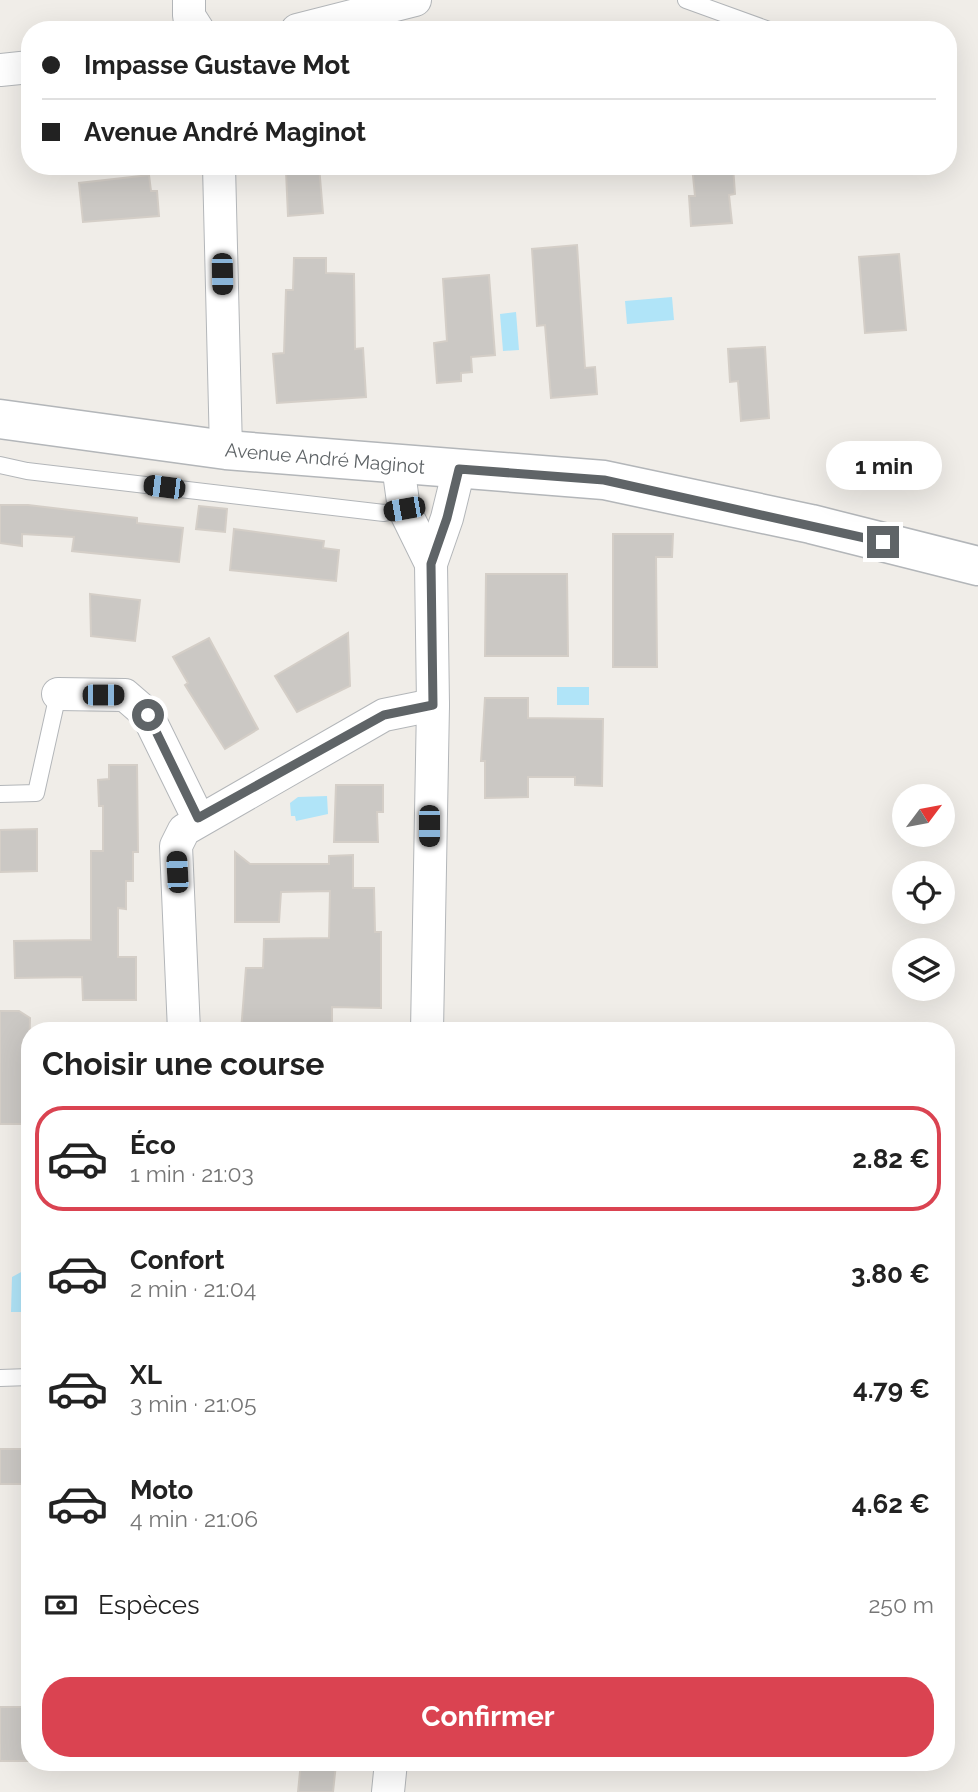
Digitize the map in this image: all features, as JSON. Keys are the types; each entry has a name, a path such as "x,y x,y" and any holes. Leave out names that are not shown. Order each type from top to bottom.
{"street":[{"path":"189,0 189,16 192,21"},
{"path":"332,21 415,0"},
{"path":"0,70 21,68"},
{"path":"219,175 226,450"},
{"name":"Avenue André Maginot","path":"0,419 226,450 604,480 811,524 978,566"},
{"path":"398,465 407,515 431,564"},
{"path":"427,1022 433,705 431,564 447,518 459,469"},
{"path":"407,515 447,518"},
{"path":"58,694 125,695 133,701 148,715 198,818"},
{"path":"184,1022 176,846 184,830 198,818 384,715 433,705"},
{"path":"388,1792 390,1771"}],"lane":[{"path":"686,0 744,21"},
{"path":"0,466 407,515"},
{"path":"0,794 36,793 58,694"},
{"path":"0,1378 21,1377"}],"water":[{"path":"672,297 674,320 627,324 625,301"},
{"path":"516,312 519,350 503,351 500,314"},
{"path":"557,687 589,687 589,705 557,705"},
{"path":"327,796 328,814 296,821 295,816 291,816 290,803 298,797"},
{"path":"21,1272 21,1312 11,1312 12,1277"}],"building":[{"path":"149,175 151,191 157,191 159,216 83,222 79,183"},
{"path":"286,175 320,175 323,213 288,216"},
{"path":"693,175 734,175 735,194 729,195 732,223 691,226 689,196 695,196"},
{"path":"577,245 585,368 595,367 597,394 551,398 545,325 537,326 532,249"},
{"path":"899,254 906,330 865,333 859,257"},
{"path":"294,258 326,258 326,273 354,274 355,349 363,348 366,397 277,403 273,354 284,353 286,290 293,290"},
{"path":"489,275 495,355 471,357 472,372 461,373 461,381 437,383 434,343 447,341 443,279"},
{"path":"765,347 769,418 741,421 738,381 730,382 728,349"},
{"path":"0,505 28,505 137,518 137,523 183,528 179,562 72,551 74,537 22,534 22,546 0,543"},
{"path":"199,506 227,509 225,532 196,529"},
{"path":"234,529 324,541 323,548 339,550 336,581 230,570"},
{"path":"613,534 673,534 672,557 656,557 657,667 613,667"},
{"path":"486,574 567,574 568,656 485,656"},
{"path":"90,594 140,600 135,641 91,636"},
{"path":"348,633 350,686 297,712 275,676"},
{"path":"209,638 258,729 225,749 185,685 188,683 173,657"},
{"path":"485,698 528,698 528,718 603,719 602,786 575,785 575,777 528,777 528,797 485,798 485,761 481,761"},
{"path":"109,765 137,765 138,852 133,852 133,881 126,881 126,909 118,908 118,957 136,957 136,1000 83,1000 82,977 15,978 14,941 91,940 91,851 103,851 103,806 99,806 98,780 109,779"},
{"path":"336,785 383,785 383,812 377,812 378,842 334,842"},
{"path":"37,829 37,871 0,872 0,830"},
{"path":"235,852 250,864 329,864 329,856 353,855 353,888 374,888 375,932 381,932 381,1008 332,1007 332,1022 242,1022 246,968 263,968 264,939 329,938 330,891 281,892 279,922 235,922"},
{"path":"0,1011 19,1011 30,1018 30,1022 21,1022 21,1124 0,1124"},
{"path":"0,1449 21,1449 21,1484 0,1484"},
{"path":"0,1707 21,1707 21,1761 0,1761"},
{"path":"300,1771 335,1771 333,1792 298,1792"}],"route":[{"path":"148,715 198,818 384,715 433,705 431,564 447,518 459,469 604,480 883,542"}]}
